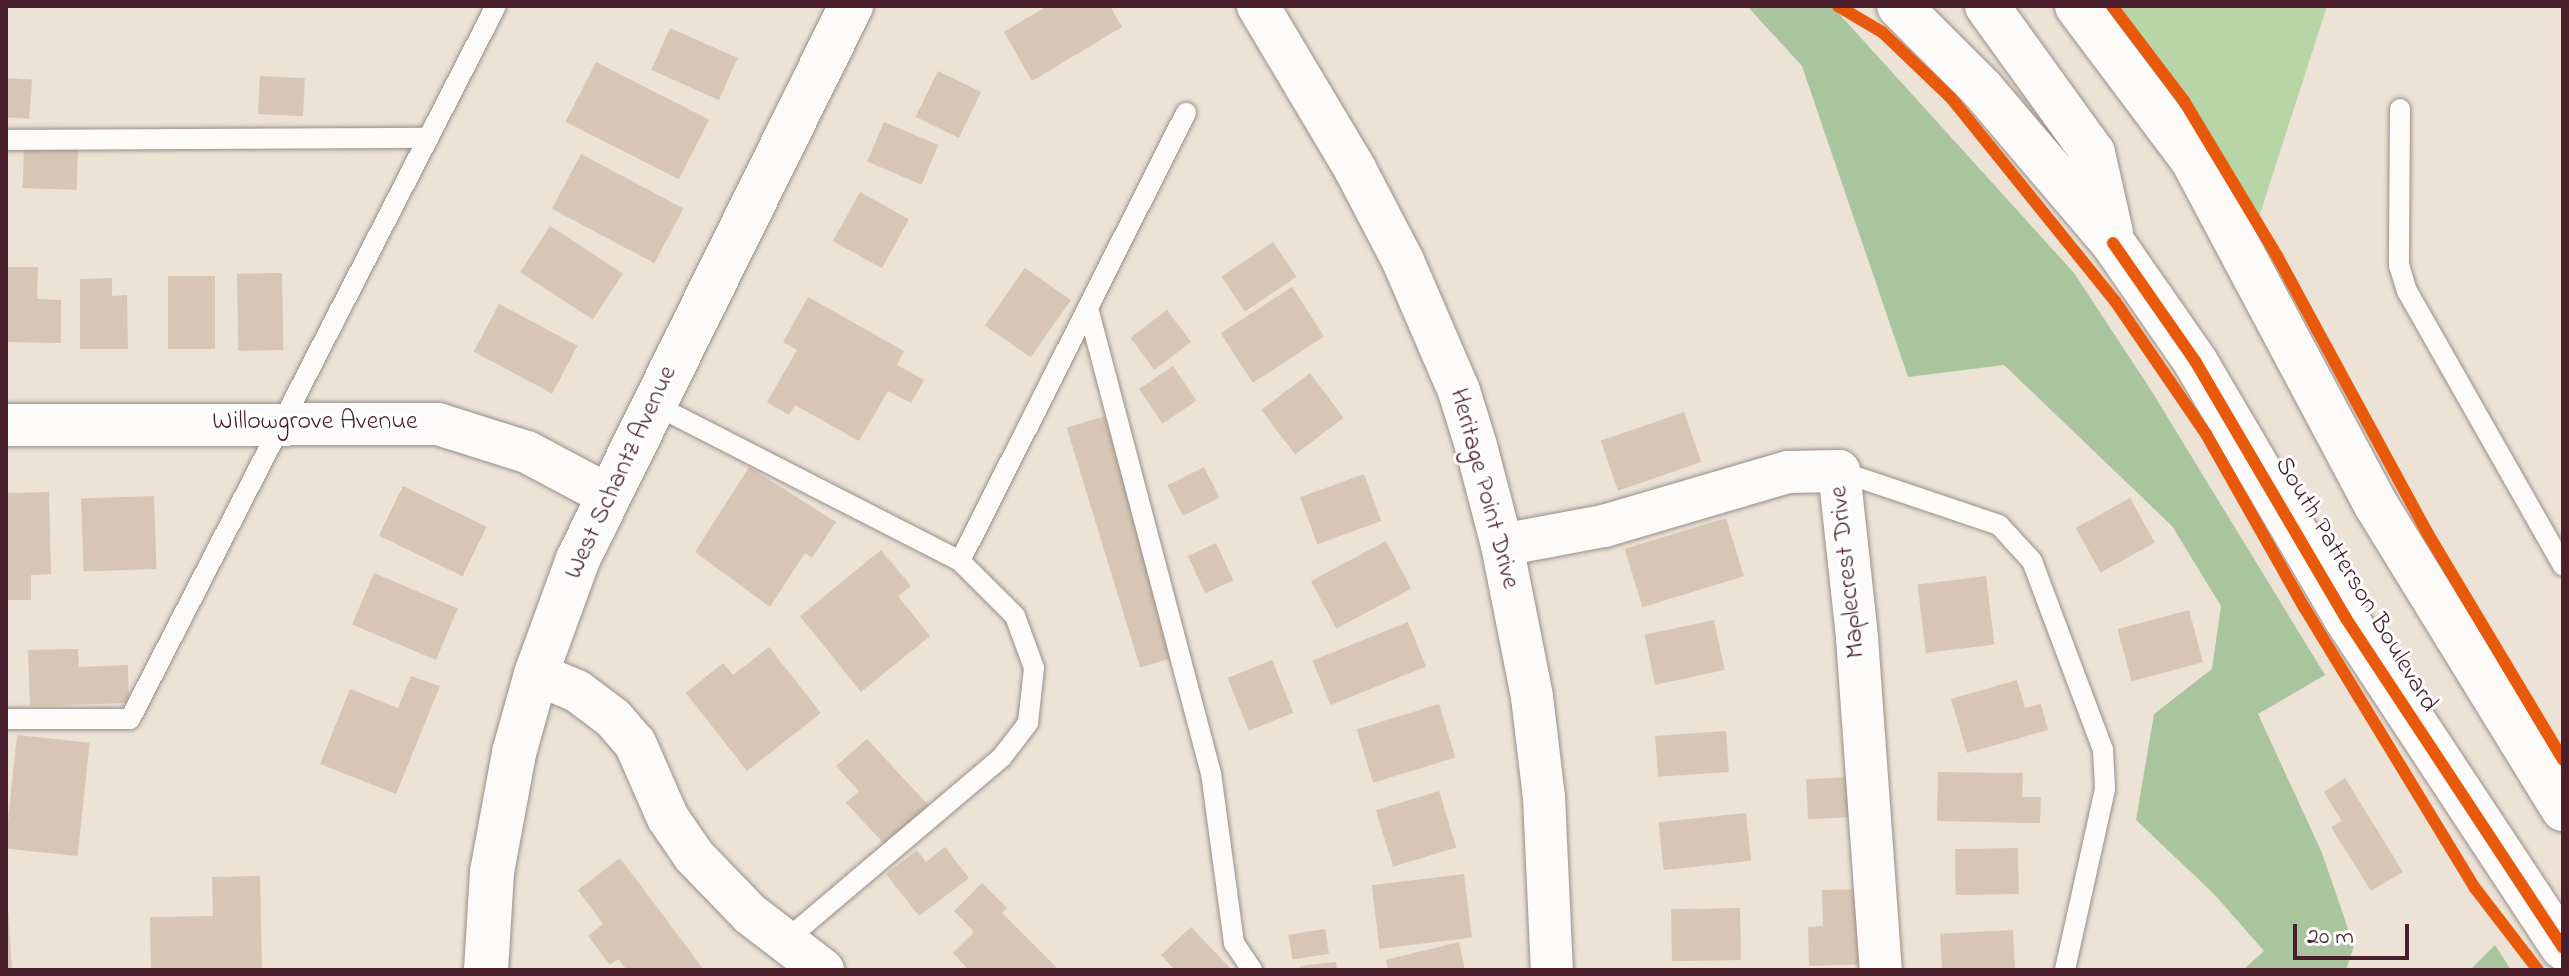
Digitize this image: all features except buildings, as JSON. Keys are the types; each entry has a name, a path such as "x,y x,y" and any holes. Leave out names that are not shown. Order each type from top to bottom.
{"main road":[{"name":"West Schantz Avenue","path":"486,970 492,872 514,753 536,674 608,495 851,6"},
{"name":"South Patterson Boulevard","path":"1899,6 1982,89 2113,243 2195,361 2362,643 2563,947"},
{"path":"1987,6 2093,153 2113,243"},
{"path":"2077,6 2192,159 2376,505 2563,809"}],"street":[{"name":"Heritage Point Drive","path":"1258,6 1403,261 1459,391 1502,545 1540,769 1552,970"},
{"name":"Willowgrove Avenue","path":"6,425 438,424 527,452 608,495"},
{"name":"Maplecrest Drive","path":"1502,545 1604,526 1788,472 1839,471 1857,638 1881,970"},
{"path":"536,674 577,691 613,718 635,743 668,818 694,856 784,942 823,970"}],"lane":[{"path":"6,719 130,719 496,6"},
{"path":"2400,109 2399,265 2407,291 2563,566"},
{"path":"960,561 1186,113"},
{"path":"6,140 428,138"},
{"path":"1088,308 1211,773 1234,943 1252,970"},
{"path":"653,404 960,561 1015,616 1034,668 1028,723 1002,757 784,942"},
{"path":"1839,471 1999,525 2032,561 2103,750 2105,789 2065,970"}],"green space":[{"path":"1747,6 1832,6 2074,273 2149,387 2325,675 2258,714 2322,853 2354,946 2346,970 2243,970 2264,951 2214,894 2136,820 2154,714 2212,669 2221,606 2172,526 2004,365 1908,377 1802,66"},
{"path":"2077,6 2327,6 2247,254"},
{"path":"2495,945 2511,970 2470,970"}],"cycle path":[{"path":"1838,6 1882,32 1951,98 2115,301 2206,434 2304,607 2475,888 2538,970"},
{"path":"2112,6 2184,101 2277,256 2428,534 2563,760"},
{"path":"2113,243 2195,361 2345,617 2563,947"}]}
